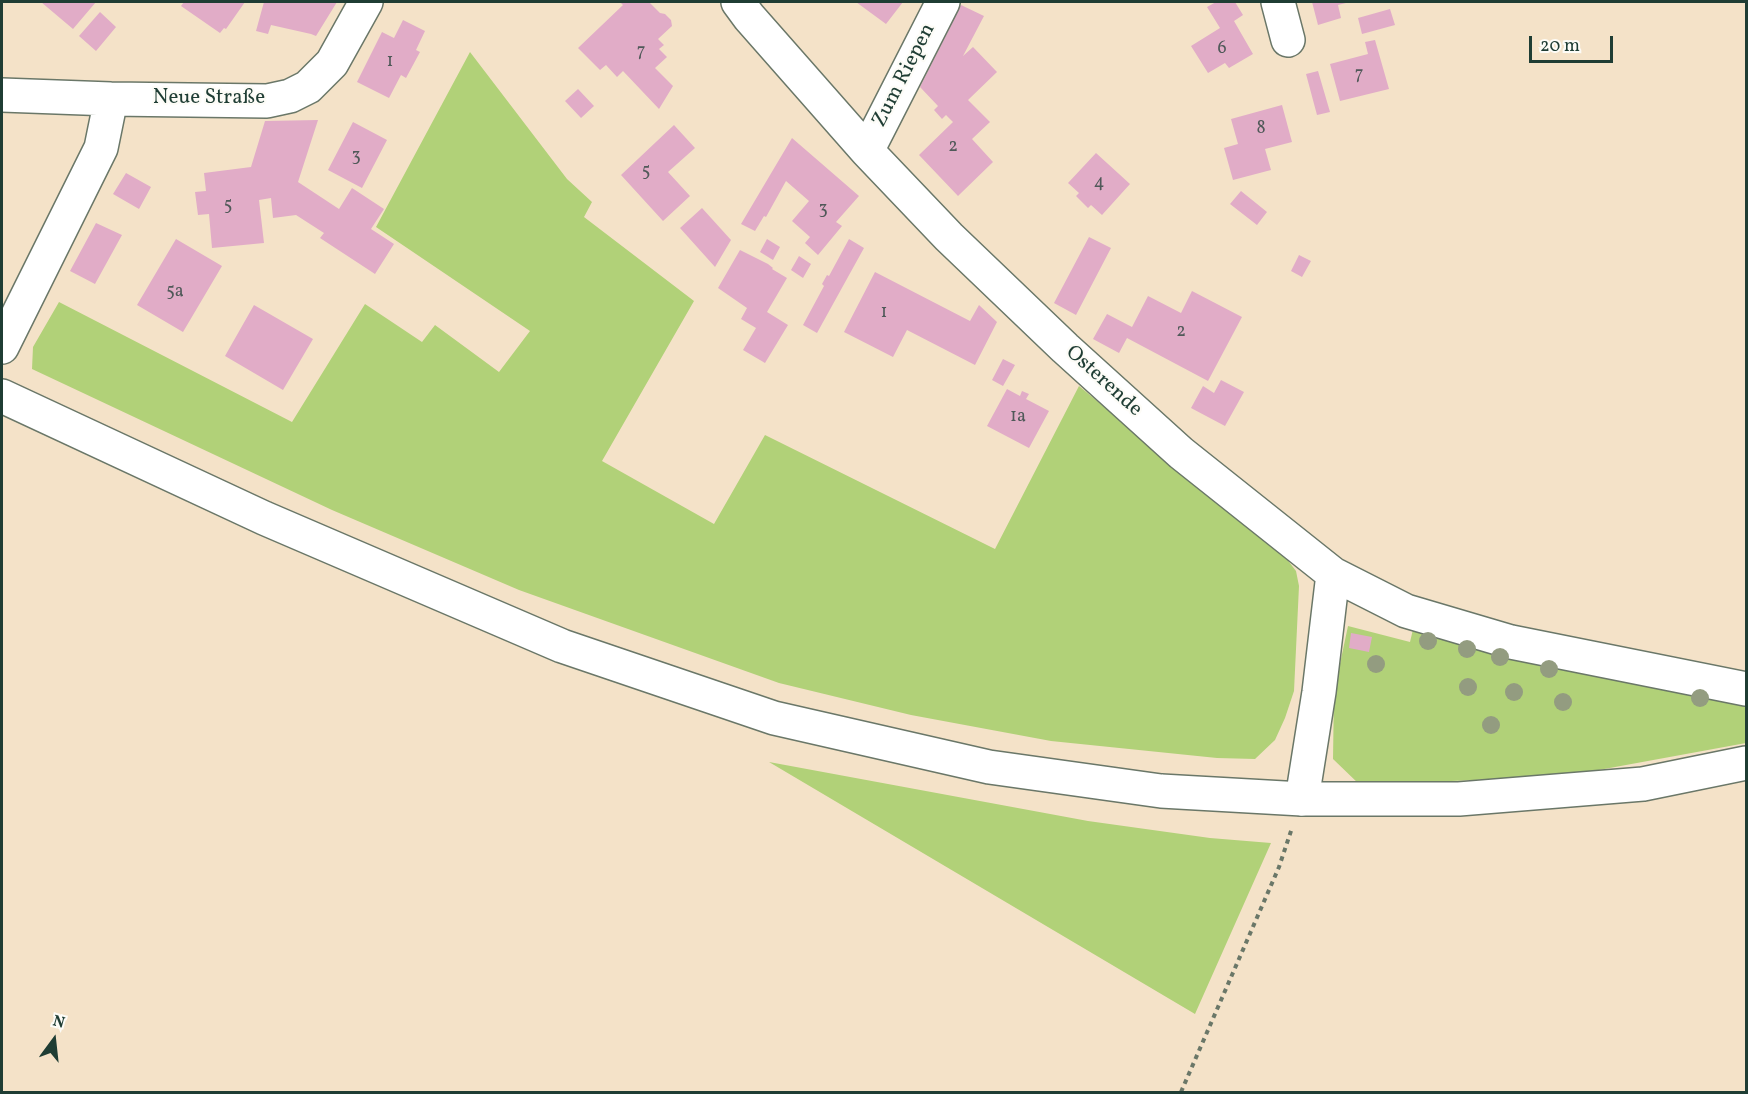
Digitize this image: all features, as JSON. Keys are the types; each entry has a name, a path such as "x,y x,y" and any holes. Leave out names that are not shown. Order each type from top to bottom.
{"street":[{"name":"Neue Straße","path":"2,95 267,101 290,96 308,87 332,63 366,2"},
{"name":"Osterende","path":"738,2 867,150 949,237 1181,453 1333,574 1406,611 1511,642 1746,690"},
{"name":"Zum Riepen","path":"867,150 943,2"},
{"path":"1278,2 1287,40"},
{"path":"2,347 101,148 111,99"},
{"path":"2,396 264,518 562,646 774,718 989,766 1161,791 1302,800 1459,799 1643,784 1746,764"},
{"path":"1302,800 1319,692 1333,574"}],"path":[{"path":"1181,1092 1279,867 1302,800"}],"green space":[{"path":"470,52 567,179 592,202 584,217 694,301 602,461 714,524 765,435 995,549 1079,386 1286,558 1296,571 1299,586 1294,691 1275,740 1255,759 1217,758 1051,741 911,715 779,683 519,590 332,510 32,369 33,347 59,302 292,422 365,304 422,342 435,325 499,372 530,331 376,227"},
{"path":"1415,621 1746,696 1746,743 1566,776 1360,785 1333,759 1334,692 1348,626 1410,642"},
{"path":"769,762 1088,821 1210,838 1271,843 1195,1014"}],"building":[{"path":"41,2 96,2 73,29"},
{"path":"184,2 245,2 226,29 224,28 220,33 181,6"},
{"path":"264,2 337,2 316,36 271,25 268,34 256,31"},
{"path":"620,2 649,2 671,20 672,26 658,39 664,45 659,49 667,57 655,68 673,86 659,109 623,71 617,77 606,65 600,70 578,48 623,5"},
{"path":"856,2 903,2 886,24"},
{"path":"1216,2 1235,2 1243,15 1234,21 1253,54 1229,68 1225,63 1208,73 1191,46 1220,28 1207,7"},
{"path":"1312,2 1350,2 1338,5 1341,18 1318,25"},
{"path":"961,5 984,16 963,56 973,47 997,72 968,100 990,122 972,139 993,162 958,196 919,155 953,122 946,115 942,119 934,110 938,106 920,87"},
{"path":"1390,9 1395,25 1362,34 1358,18"},
{"path":"100,12 116,27 96,51 79,36"},
{"path":"403,20 425,31 416,50 420,52 406,78 401,75 389,98 357,82 382,32 394,38"},
{"path":"1375,40 1389,89 1340,101 1330,64 1368,54 1365,42"},
{"path":"1318,71 1330,112 1317,115 1306,74"},
{"path":"578,89 594,106 581,118 565,101"},
{"path":"1282,105 1292,142 1265,149 1271,170 1233,180 1224,148 1238,144 1231,119"},
{"path":"318,120 298,182 339,209 352,188 384,209 371,229 394,244 375,274 320,238 324,233 296,215 273,218 271,198 259,200 264,243 212,248 209,214 198,215 195,192 206,191 204,173 251,167 265,121"},
{"path":"353,122 387,140 362,188 328,170"},
{"path":"674,125 695,148 668,172 690,196 663,221 621,175"},
{"path":"792,138 859,196 836,222 842,226 818,255 805,243 810,237 792,221 809,201 786,181 766,217 764,216 755,231 741,224"},
{"path":"1096,153 1130,184 1102,215 1091,205 1088,208 1076,196 1079,193 1068,183"},
{"path":"126,173 151,187 139,209 113,194"},
{"path":"1241,191 1267,212 1257,225 1230,204"},
{"path":"702,208 731,240 715,267 680,228"},
{"path":"96,223 122,235 95,284 70,271"},
{"path":"1089,237 1111,248 1076,315 1054,303"},
{"path":"176,239 222,266 183,332 137,305"},
{"path":"767,239 780,247 773,260 760,252"},
{"path":"849,239 864,248 817,333 803,325 824,286 822,284 827,275 829,276"},
{"path":"740,250 768,264 787,278 767,312 788,325 765,363 743,350 756,328 741,319 747,308 718,288"},
{"path":"1299,255 1311,261 1302,277 1291,271"},
{"path":"799,256 811,264 803,278 791,270"},
{"path":"875,272 970,321 979,305 997,322 975,365 907,330 893,357 844,332"},
{"path":"1192,291 1242,317 1208,381 1127,338 1119,353 1093,339 1107,314 1132,327 1148,296 1181,313"},
{"path":"254,305 313,339 283,390 225,356"},
{"path":"1003,359 1015,365 1003,386 992,380"},
{"path":"1221,380 1244,392 1225,426 1191,408 1203,386 1214,393"},
{"path":"1007,389 1020,396 1022,391 1029,394 1026,399 1049,411 1029,448 987,426"},
{"path":"1351,633 1372,637 1369,652 1349,648"}]}
